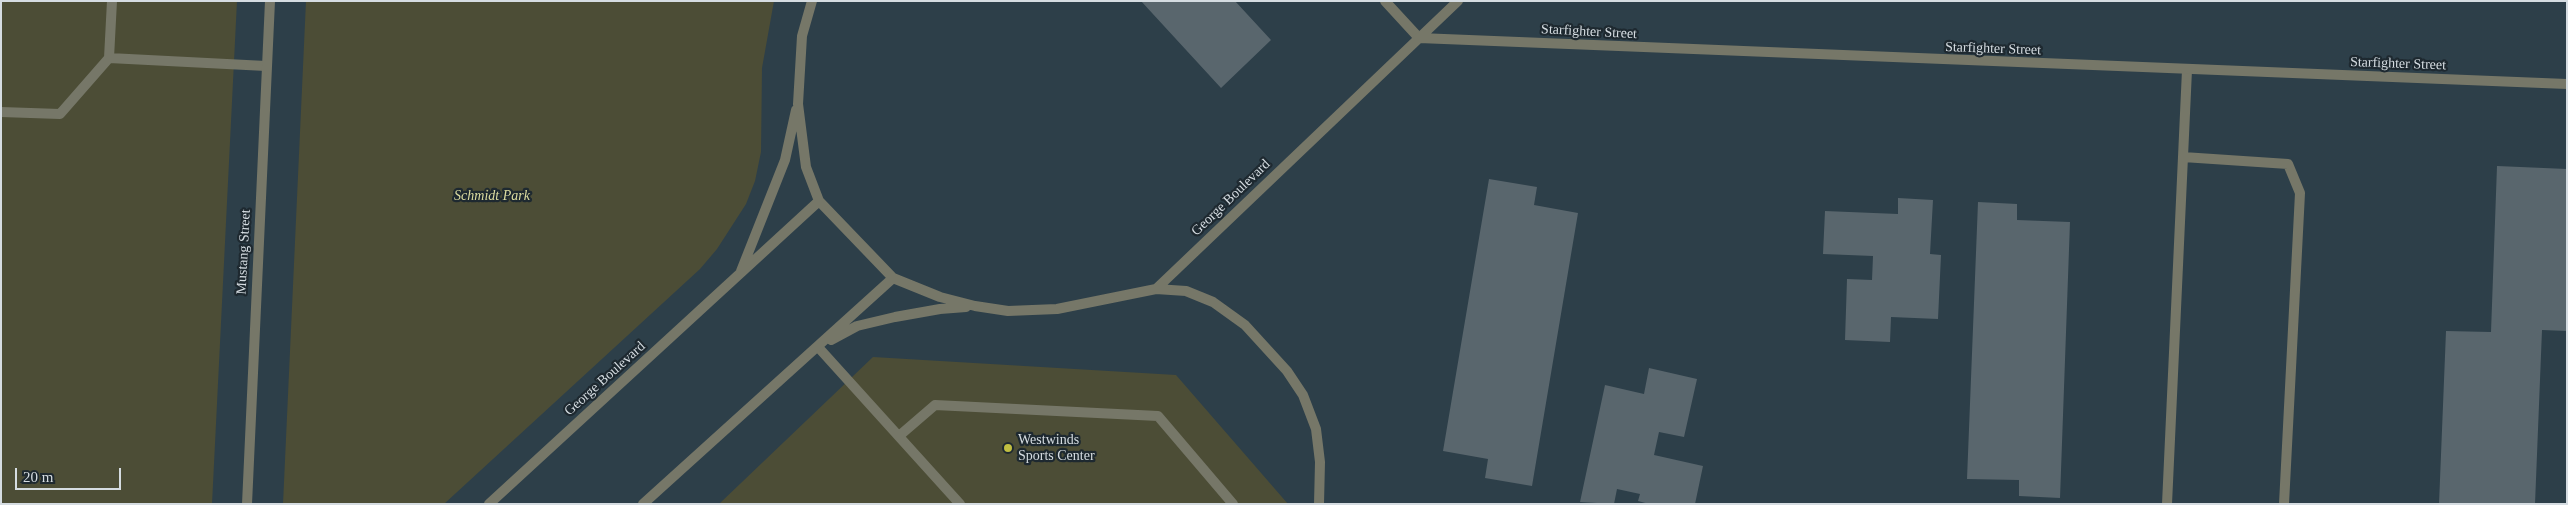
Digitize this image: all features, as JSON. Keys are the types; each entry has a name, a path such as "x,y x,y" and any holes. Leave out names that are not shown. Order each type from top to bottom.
{"street":[{"path":"1,112 60,114 109,58 112,1"},
{"name":"Mustang Street","path":"247,504 270,1"},
{"name":"George Boulevard","path":"740,274 785,160 798,104 802,36 812,1"},
{"path":"1385,1 1419,38"},
{"name":"George Boulevard","path":"798,104 806,167 820,201 893,278 940,297 975,306 1008,311 1057,309 1156,288 1458,1"},
{"name":"Starfighter Street","path":"1419,38 2567,84"},
{"path":"109,58 266,66"},
{"path":"2167,504 2187,70"},
{"path":"2184,157 2288,164 2300,193 2284,504"},
{"name":"George Boulevard","path":"488,504 820,201"},
{"name":"George Boulevard","path":"643,504 893,278"},
{"path":"1156,288 1186,291 1213,302 1245,325 1287,371 1303,395 1316,429 1320,462 1319,504"},
{"name":"George Boulevard","path":"818,347 857,326 895,316 975,306"},
{"path":"818,347 960,504"},
{"path":"899,436 935,405 1158,416 1232,504"}],"shaded area":[{"path":"1,1 2567,1 2567,504 1,504"}],"green space":[{"path":"1,1 237,1 212,504 1,504"},
{"name":"Schmidt Park","path":"306,1 774,1 762,68 761,152 755,181 746,204 717,249 700,269 444,504 283,504"},
{"name":"Westwinds Sports Center","path":"873,357 1176,375 1288,504 719,504"}],"building":[{"path":"1141,1 1235,1 1271,40 1221,88"},
{"path":"2497,166 2567,169 2567,331 2542,330 2535,504 2439,504 2446,331 2491,332"},
{"path":"1489,179 1537,187 1534,205 1578,213 1532,486 1485,478 1488,459 1443,451"},
{"path":"1898,198 1933,200 1930,254 1941,255 1938,319 1891,317 1890,342 1845,340 1847,279 1872,280 1873,256 1823,254 1825,211 1898,214"},
{"path":"1978,202 2017,204 2017,220 2070,222 2060,498 2019,496 2019,480 1967,479"},
{"path":"1649,368 1697,379 1684,437 1659,432 1654,455 1703,466 1695,504 1649,504 1638,501 1640,494 1617,489 1614,504 1580,502 1605,385 1644,394"}],"place":[{"name":"Westwinds Sports Center","path":"1008,448"}]}
